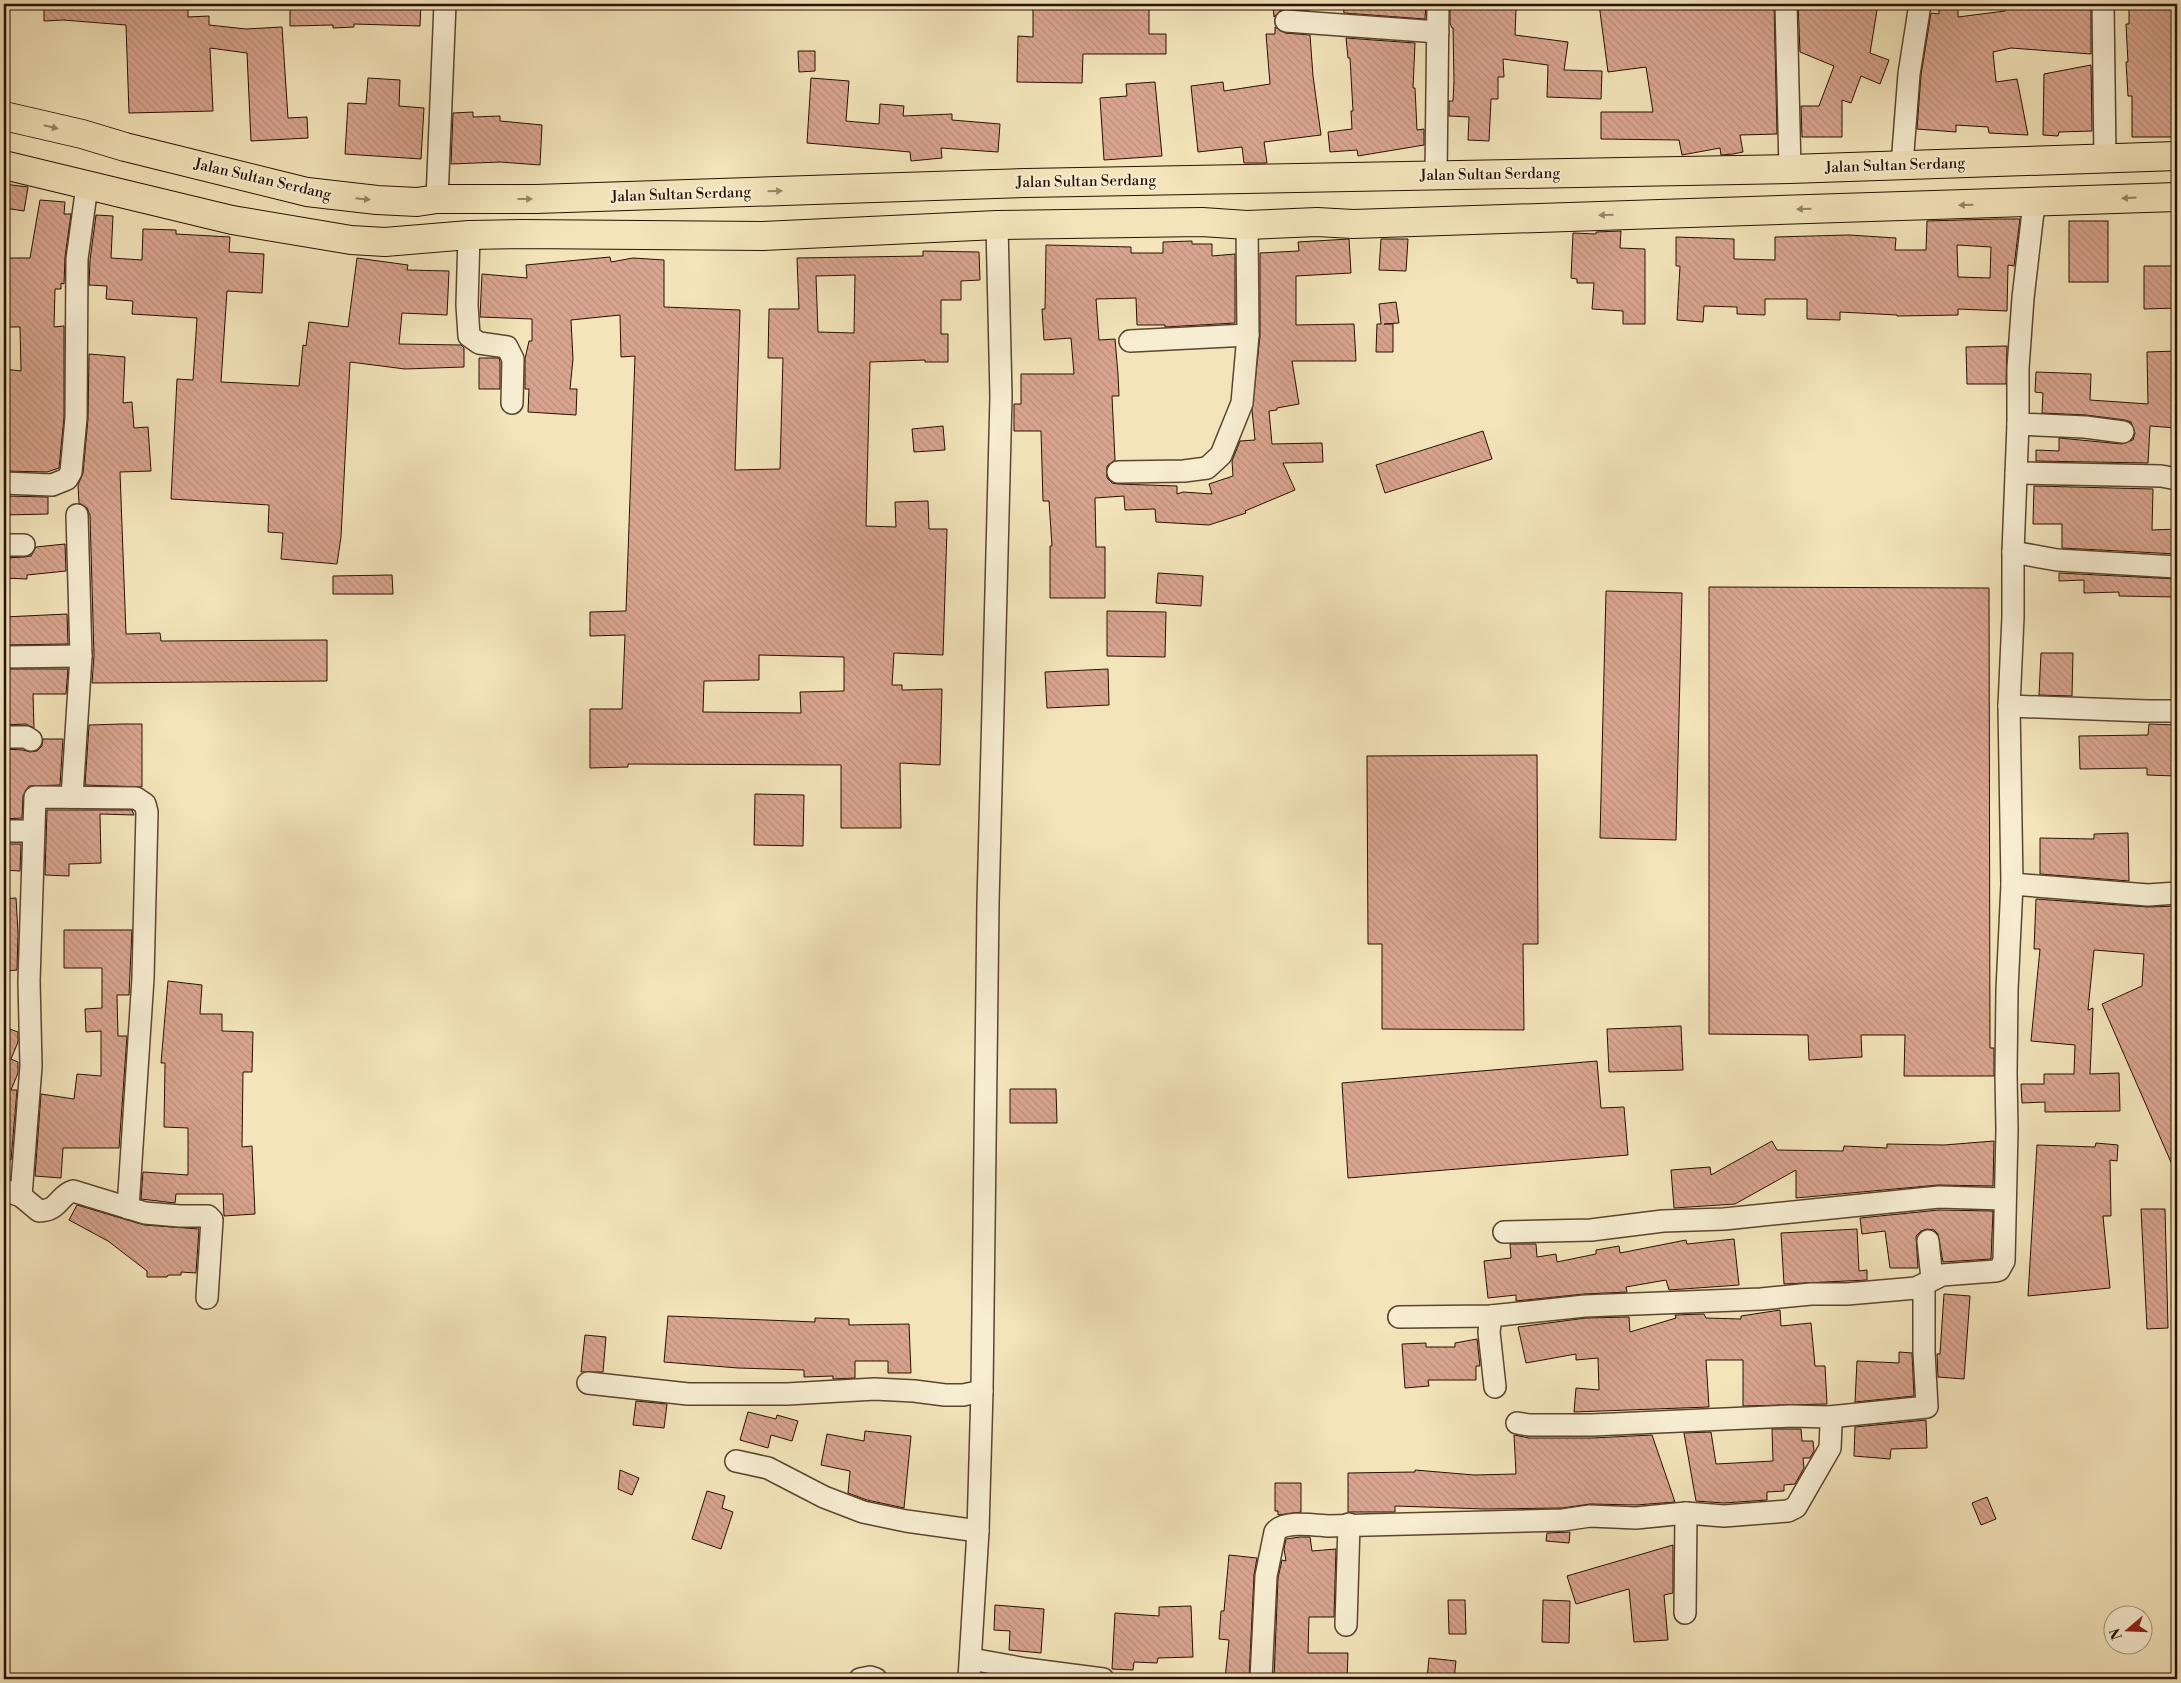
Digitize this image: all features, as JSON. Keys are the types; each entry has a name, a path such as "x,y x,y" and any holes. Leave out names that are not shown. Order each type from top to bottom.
{"highway":[{"name":"Jalan Sultan Serdang","path":"4,116 82,134 306,192 377,200 417,202 437,199 546,198 1036,182 1790,168 2177,156"},
{"path":"4,165 232,220 332,238 385,242 470,235 764,236 997,225 1192,222 1247,225 1317,222 1353,224 2177,197"},
{"path":"1648,170 1648,213"}],"street":[{"path":"437,199 445,4"},
{"path":"1436,175 1438,4"},
{"path":"1786,4 1790,168"},
{"path":"1902,165 1909,74 1920,4"},
{"path":"2103,4 2105,158"},
{"path":"1286,21 1438,32"},
{"path":"4,483 52,485 67,479 71,472 76,418 77,259 87,186"},
{"path":"1399,1317 1491,1316 1585,1306 1855,1293 1928,1282 1946,1274 1999,1270 2004,1261 2004,1199 2007,1163 2007,1000 2012,884 2009,706 2014,617 2013,552 2018,424 2018,368 2023,298 2034,203"},
{"path":"997,225 1001,397 988,894 982,1391 978,1531 970,1669 1026,1669 1103,1679"},
{"path":"1118,472 1184,471 1207,468 1221,455 1242,403 1248,335 1247,225"},
{"path":"470,235 467,305 469,336 479,344 507,347 512,352 514,359 512,403"},
{"path":"1130,341 1248,335"},
{"path":"2018,424 2085,427 2123,432"},
{"path":"2016,473 2161,476 2177,479"},
{"path":"72,797 81,656 77,515"},
{"path":"2013,552 2057,560 2177,567"},
{"path":"4,657 81,656"},
{"path":"2009,706 2148,711 2177,710"},
{"path":"4,736 26,737 31,740"},
{"path":"128,1208 143,978 147,807 143,801 136,798 35,797 32,831 29,981 31,1066 12,1193 39,1211 55,1207 68,1193 73,1191 128,1208 159,1215 208,1216 212,1220 207,1298"},
{"path":"4,831 32,831"},
{"path":"2012,884 2148,895 2177,894"},
{"path":"1504,1232 1591,1230 1663,1221 1724,1219 1939,1198 2004,1199"},
{"path":"1517,1423 1529,1425 1592,1425 1792,1416 1829,1417 1927,1407 1924,1352 1928,1241"},
{"path":"1491,1316 1489,1332 1495,1387"},
{"path":"588,1383 688,1394 787,1394 875,1389 963,1395 982,1391"},
{"path":"1261,1679 1262,1615 1266,1576 1276,1530 1299,1523 1328,1526 1563,1520 1590,1516 1636,1518 1686,1513 1724,1516 1783,1512 1796,1507 1830,1448 1831,1425 1829,1417"},
{"path":"736,1461 768,1468 824,1497 864,1512 906,1522 978,1531"},
{"path":"1685,1613 1686,1513"},
{"path":"1346,1625 1349,1524"},
{"path":"860,1679 870,1677 876,1679"}],"building":[{"path":"44,4 188,4 188,17 209,16 209,25 246,29 282,27 288,118 307,117 308,138 251,141 247,53 210,48 213,111 129,113 126,25 63,20 44,21"},
{"path":"290,4 421,4 420,26 354,24 354,27 333,28 333,25 290,26"},
{"path":"1033,4 1149,4 1149,34 1166,34 1166,54 1083,54 1082,83 1017,82 1018,36 1033,37"},
{"path":"1273,4 1308,4 1309,10 1281,10 1274,17"},
{"path":"1343,4 1426,4 1425,19 1344,13"},
{"path":"1450,4 1501,4 1501,8 1516,9 1515,35 1568,42 1564,70 1602,71 1601,99 1547,97 1548,65 1503,59 1504,77 1498,77 1498,99 1491,99 1489,141 1468,140 1469,117 1449,116 1449,101 1453,101 1454,81 1453,28 1450,23"},
{"path":"1599,4 1774,4 1777,134 1740,135 1743,152 1721,155 1720,148 1682,155 1679,140 1601,139 1601,112 1653,112 1646,67 1608,72"},
{"path":"1798,4 1878,4 1870,53 1889,60 1880,84 1861,76 1851,103 1842,100 1842,137 1802,137 1801,106 1819,106 1834,66 1800,52"},
{"path":"1939,4 1958,4 1958,17 2005,11 2005,4 2091,4 2091,54 2011,48 1993,52 1996,82 2017,79 2028,135 1989,133 1988,127 1956,125 1956,132 1917,129 1921,75 1931,13 1939,14"},
{"path":"2129,4 2177,4 2177,93 2172,93 2173,137 2132,137 2132,96 2128,96 2126,62 2128,62 2126,24 2129,24"},
{"path":"1275,27 1285,33 1310,35 1313,76 1321,135 1264,142 1267,163 1244,163 1242,147 1198,152 1191,86 1223,82 1224,91 1270,84 1266,34 1275,34"},
{"path":"1346,38 1415,43 1413,88 1415,88 1417,130 1424,129 1424,145 1358,156 1357,150 1330,152 1328,132 1352,129 1351,111 1353,111 1350,58 1348,58"},
{"path":"798,51 815,51 815,71 799,72"},
{"path":"2091,65 2092,131 2059,132 2058,136 2043,135 2044,74"},
{"path":"368,78 400,80 399,106 424,108 421,159 345,154 348,103 366,104"},
{"path":"811,78 849,81 846,121 879,124 880,104 904,106 903,116 952,114 952,120 1000,124 998,152 941,148 942,158 911,161 910,152 807,143"},
{"path":"1155,82 1162,156 1104,160 1100,98 1127,96 1126,84"},
{"path":"473,112 473,117 500,116 500,121 542,125 540,165 500,162 451,164 453,113"},
{"path":"4,184 28,187 24,211 4,208"},
{"path":"40,200 65,202 64,214 71,214 65,257 64,284 61,283 61,289 55,289 54,327 64,326 64,417 59,468 47,472 4,471 4,369 21,371 20,327 4,327 4,258 30,258"},
{"path":"96,215 113,216 111,258 142,260 143,229 176,230 176,234 230,237 229,252 264,254 262,293 227,291 221,382 299,386 303,345 306,346 309,322 348,327 357,258 408,265 407,270 449,271 447,315 402,313 399,344 461,345 464,348 464,367 405,369 350,362 341,537 337,564 281,559 283,533 268,532 269,505 171,499 177,379 193,380 197,318 132,314 133,301 106,299 107,286 89,285"},
{"path":"2020,219 2014,266 2008,265 2007,311 1958,309 1958,315 1897,316 1840,312 1840,320 1807,319 1807,299 1765,299 1765,315 1737,314 1737,307 1704,306 1703,322 1677,320 1680,266 1676,266 1676,237 1734,239 1734,259 1775,260 1775,237 1849,235 1896,238 1895,250 1926,250 1927,221","holes":["1957,245 1991,247 1990,278 1958,277"]},
{"path":"2069,221 2108,221 2108,282 2069,282"},
{"path":"1621,231 1620,248 1645,249 1645,324 1623,324 1623,311 1592,309 1594,283 1577,283 1577,279 1571,278 1573,233 1596,234 1596,232"},
{"path":"1349,239 1351,273 1296,276 1296,325 1354,324 1356,361 1292,361 1299,404 1269,411 1272,444 1322,443 1323,462 1283,463 1295,490 1245,511 1246,513 1209,525 1156,522 1155,509 1125,510 1124,496 1095,498 1096,547 1105,547 1105,598 1050,598 1050,546 1052,546 1049,501 1043,501 1041,431 1014,431 1014,404 1021,404 1021,374 1074,374 1071,338 1044,340 1042,309 1045,309 1046,245 1131,247 1131,253 1163,253 1163,242 1192,241 1192,244 1212,244 1212,256 1235,254 1235,323 1165,327 1165,325 1137,325 1136,298 1096,299 1099,340 1115,339 1118,374 1119,396 1112,396 1115,460 1107,466 1107,478 1112,483 1118,484 1177,486 1177,494 1183,492 1212,494 1209,484 1233,476 1232,461 1240,441 1255,440 1252,410 1260,336 1260,253 1299,251 1298,242"},
{"path":"1381,239 1408,239 1406,271 1379,270"},
{"path":"923,251 979,252 980,280 961,281 961,300 941,300 941,334 948,334 948,362 925,362 925,360 870,362 866,526 896,527 895,502 928,501 929,529 947,529 943,655 894,653 892,685 902,685 902,690 942,689 940,765 900,763 901,828 841,828 841,765 628,764 628,767 590,768 590,709 622,709 625,635 590,636 590,612 626,611 635,356 621,357 620,315 571,320 573,359 570,389 577,389 576,415 528,412 529,389 525,389 525,359 529,341 532,341 532,319 480,317 482,274 527,278 526,265 610,257 611,262 633,258 664,260 664,307 740,310 735,470 780,469 783,358 768,358 769,309 799,309 797,258 923,256","holes":["855,275 854,333 818,332 816,276","759,655 844,657 844,691 800,692 801,713 703,712 704,681 759,680"]},
{"path":"2144,266 2177,266 2177,308 2144,309"},
{"path":"1396,302 1399,323 1384,324 1393,324 1393,352 1376,352 1377,324 1381,324 1379,304"},
{"path":"2007,346 2006,384 1967,384 1966,347"},
{"path":"2177,351 2177,428 2150,426 2148,463 2036,461 2036,450 2059,451 2059,438 2122,444 2133,440 2135,433 2131,422 2125,420 2086,415 2042,413 2043,393 2035,392 2036,372 2091,374 2090,400 2148,404 2147,352"},
{"path":"89,354 125,357 123,403 132,402 134,428 148,427 151,471 120,472 126,634 160,633 161,641 327,640 327,681 92,683 94,656 90,515 87,508 79,503 78,485 83,473 88,419"},
{"path":"479,358 499,358 500,389 479,389"},
{"path":"943,426 945,450 914,452 912,429"},
{"path":"1483,431 1492,459 1385,493 1376,465"},
{"path":"2034,486 2153,489 2152,530 2177,529 2177,554 2062,548 2062,524 2033,524"},
{"path":"4,496 48,497 48,514 4,515"},
{"path":"65,544 66,571 27,575 27,579 4,578 4,558 31,556 36,547"},
{"path":"1158,573 1203,576 1201,606 1156,603"},
{"path":"2059,573 2177,579 2177,597 2119,596 2119,592 2084,593 2084,580 2059,581"},
{"path":"392,575 393,594 333,594 333,576"},
{"path":"1709,587 1989,588 1990,1048 1994,1048 1994,1076 1904,1076 1905,1035 1861,1035 1862,1057 1809,1060 1808,1035 1709,1034"},
{"path":"1606,591 1682,593 1676,840 1600,838"},
{"path":"1107,611 1166,612 1165,657 1107,656"},
{"path":"67,614 68,644 4,645 4,617"},
{"path":"2041,653 2073,653 2072,696 2039,695"},
{"path":"4,669 68,669 66,694 33,694 34,728 26,724 4,725"},
{"path":"1108,669 1109,705 1047,708 1045,672"},
{"path":"142,724 142,787 85,785 89,725"},
{"path":"2149,724 2177,725 2175,776 2147,775 2147,768 2080,769 2079,736 2148,735"},
{"path":"43,739 63,739 60,785 29,786 23,796 22,818 4,819 4,749 37,751 42,746"},
{"path":"1537,755 1538,944 1523,944 1524,1030 1382,1029 1382,944 1368,944 1367,756"},
{"path":"755,794 804,795 803,846 754,845"},
{"path":"47,810 132,810 134,815 100,814 101,863 69,864 69,876 45,875"},
{"path":"2128,833 2129,881 2040,874 2040,838 2094,839 2094,834"},
{"path":"4,844 21,844 20,871 4,870"},
{"path":"16,898 18,933 17,970 4,971 4,899"},
{"path":"2036,899 2147,907 2177,906 2177,1176 2102,1004 2142,986 2144,954 2094,950 2088,1010 2093,1008 2090,1074 2119,1073 2120,1111 2045,1112 2045,1102 2022,1103 2021,1084 2044,1084 2044,1074 2074,1074 2075,1045 2031,1041 2040,949 2034,949"},
{"path":"64,930 132,930 129,995 117,995 118,1036 127,1036 119,1148 63,1148 61,1178 35,1176 41,1094 74,1099 77,1074 101,1076 101,1031 86,1032 85,1009 102,1008 102,968 64,968"},
{"path":"168,981 202,985 200,1014 222,1014 222,1031 253,1032 252,1072 243,1072 242,1147 252,1146 255,1214 224,1216 223,1194 176,1194 175,1203 141,1199 143,1172 188,1175 188,1128 164,1127 165,1063 161,1063"},
{"path":"1681,1026 1683,1070 1609,1072 1607,1029"},
{"path":"4,1027 18,1032 18,1042 11,1059 18,1062 18,1073 11,1090 17,1090 11,1160 4,1157"},
{"path":"1597,1061 1601,1108 1624,1107 1628,1155 1348,1178 1342,1083"},
{"path":"1010,1089 1056,1089 1057,1123 1010,1123"},
{"path":"1772,1141 1777,1150 1843,1151 1844,1146 1887,1148 1887,1144 1944,1145 1994,1141 1993,1186 1938,1185 1796,1198 1796,1170 1735,1204 1674,1208 1671,1170 1710,1167 1711,1175"},
{"path":"2096,1143 2118,1145 2117,1161 2110,1160 2111,1216 2103,1216 2110,1288 2028,1296 2037,1145 2095,1147"},
{"path":"77,1205 144,1225 199,1229 196,1273 181,1272 181,1275 147,1277 147,1271 108,1241 69,1220"},
{"path":"2141,1209 2165,1209 2168,1328 2147,1329"},
{"path":"1939,1210 1993,1211 1991,1259 1943,1262 1938,1234 1934,1230 1927,1229 1921,1231 1916,1236 1918,1268 1890,1268 1885,1231 1862,1234 1860,1218"},
{"path":"1857,1229 1859,1271 1867,1270 1867,1280 1784,1284 1781,1233"},
{"path":"1734,1239 1739,1285 1669,1290 1666,1280 1626,1287 1627,1292 1516,1301 1516,1295 1488,1298 1484,1261 1511,1258 1510,1244 1536,1244 1537,1257 1556,1254 1557,1262 1596,1254 1596,1250 1619,1246 1620,1253 1686,1240 1687,1244"},
{"path":"1944,1294 1970,1296 1964,1379 1938,1377 1937,1354 1940,1354"},
{"path":"1780,1310 1781,1326 1811,1323 1815,1366 1825,1366 1827,1404 1743,1406 1743,1360 1706,1360 1709,1407 1574,1412 1576,1388 1599,1390 1598,1358 1576,1360 1576,1354 1526,1363 1518,1327 1586,1318 1629,1317 1630,1332 1676,1318 1675,1315 1704,1314 1706,1318 1741,1319 1741,1316"},
{"path":"668,1316 815,1322 815,1318 849,1319 849,1325 909,1324 911,1373 888,1373 888,1361 855,1361 855,1378 833,1379 833,1376 804,1377 804,1370 738,1368 664,1362"},
{"path":"585,1335 606,1337 603,1372 581,1372"},
{"path":"1477,1339 1480,1366 1476,1366 1476,1380 1428,1380 1429,1386 1405,1388 1402,1344 1426,1343 1426,1347 1455,1347 1455,1343"},
{"path":"1899,1352 1912,1353 1914,1396 1855,1402 1857,1361 1899,1363"},
{"path":"636,1401 667,1404 664,1428 633,1425"},
{"path":"748,1412 776,1419 777,1415 798,1421 792,1441 771,1435 768,1448 740,1440"},
{"path":"1926,1420 1927,1448 1891,1449 1890,1459 1854,1456 1855,1427"},
{"path":"1772,1429 1801,1429 1802,1441 1813,1441 1814,1451 1810,1458 1803,1458 1804,1468 1795,1484 1784,1485 1784,1491 1767,1492 1767,1500 1724,1503 1696,1501 1684,1433 1711,1432 1716,1464 1773,1461"},
{"path":"865,1431 911,1436 904,1508 867,1500 848,1493 850,1471 821,1465 827,1434 864,1441"},
{"path":"1514,1435 1529,1438 1592,1438 1652,1435 1675,1502 1636,1505 1590,1504 1562,1508 1485,1509 1395,1506 1395,1512 1348,1512 1348,1473 1415,1472 1415,1470 1474,1475 1516,1474"},
{"path":"620,1470 639,1478 632,1495 618,1489"},
{"path":"1275,1483 1301,1483 1301,1512 1278,1515 1278,1511 1275,1511"},
{"path":"707,1491 725,1496 722,1508 733,1512 721,1549 692,1539"},
{"path":"1987,1497 1996,1519 1981,1525 1972,1503"},
{"path":"1570,1532 1569,1543 1546,1541 1547,1533"},
{"path":"1310,1537 1312,1551 1336,1549 1334,1617 1309,1617 1308,1653 1348,1653 1347,1679 1274,1679 1278,1578 1282,1560 1286,1561 1284,1549 1286,1539"},
{"path":"1673,1545 1673,1593 1664,1595 1668,1640 1634,1642 1629,1589 1576,1604 1567,1576"},
{"path":"1229,1555 1257,1558 1254,1575 1249,1679 1225,1679 1229,1640 1219,1639 1221,1611 1224,1611"},
{"path":"1448,1600 1465,1600 1466,1634 1449,1634"},
{"path":"1543,1600 1570,1601 1569,1643 1542,1642"},
{"path":"995,1605 1044,1609 1041,1653 1009,1650 1010,1631 994,1630"},
{"path":"1191,1606 1193,1657 1158,1658 1157,1663 1134,1662 1133,1670 1112,1669 1115,1613 1159,1616 1159,1607"},
{"path":"1429,1658 1456,1661 1454,1679 1427,1679"}]}
